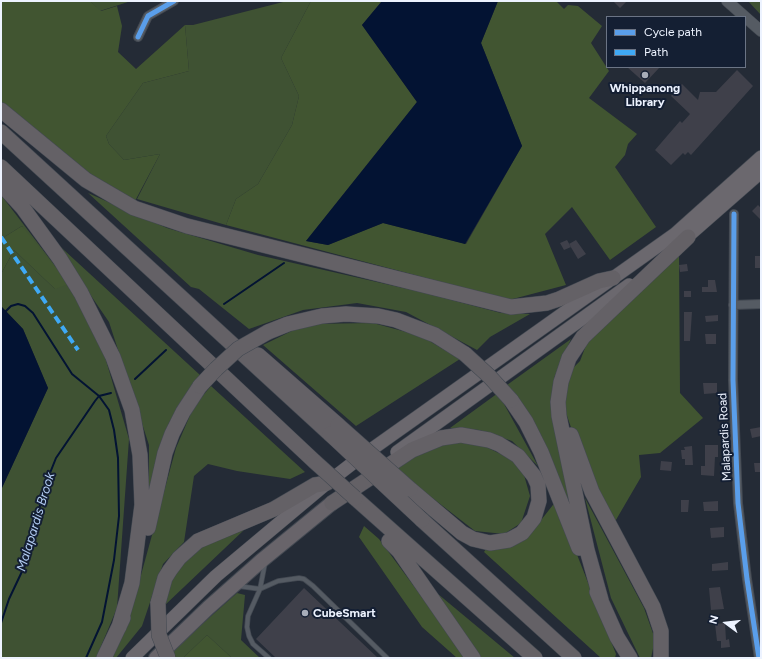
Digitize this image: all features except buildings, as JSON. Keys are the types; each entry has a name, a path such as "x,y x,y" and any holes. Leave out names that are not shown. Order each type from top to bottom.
{"highway":[{"path":"1,110 86,180 134,208 187,226 511,307 547,303 599,281 613,278"},
{"path":"1,132 242,354 334,430 410,489 462,532 473,539 490,543 509,540 522,533 534,518 539,501 538,485 534,476 518,456 499,444 489,440 461,435 441,438 412,450 332,503 234,585 156,658"},
{"path":"1,167 314,461 400,540 534,658"},
{"path":"1,184 23,208 56,252 81,293 113,357 132,410 140,455 142,505 132,583 119,627"},
{"path":"601,600 587,550 559,416 559,392 564,371 571,354 583,337 688,237"},
{"path":"104,658 128,608 139,572 165,453 183,412 200,386 238,349 268,332 294,322 322,316 346,314 378,316 396,320 435,335 465,354 512,400 526,422 541,452 601,600 617,637 630,658"},
{"path":"564,371 563,405 573,442 592,492 653,607 661,631 661,658"},
{"path":"334,430 422,520 574,658"},
{"path":"168,658 160,635 158,603 165,578 179,558 198,541 274,509 315,485 327,483"},
{"path":"355,498 378,531 399,551 473,658"}],"main road":[{"path":"132,658 216,576 327,483 675,234 761,157"},
{"path":"332,503 384,461 613,297 688,237 761,172"}],"street":[{"path":"138,37 148,16 174,1"},
{"path":"727,1 744,16"},
{"path":"746,18 761,31"},
{"name":"Malapardis Road","path":"734,214 733,380 738,503 747,580 759,658"},
{"path":"733,305 761,304"}],"lane":[{"path":"266,557 260,589 248,616 247,627 253,644 269,658"},
{"path":"234,585 260,589 278,581 299,578 304,579 387,658"}],"green space":[{"path":"1,1 90,1 101,11 117,6 122,26 118,52 136,69 185,25 189,71 143,83 106,136 109,144 124,160 160,154 135,201 83,171 1,103"},
{"path":"90,1 131,1 100,11"},
{"path":"287,1 311,1 281,58 299,96 292,125 258,184 236,199 226,225 137,199 160,154 124,160 109,144 106,136 143,83 189,71 185,25 193,25"},
{"path":"311,1 382,1 362,25 417,102 306,241 328,245 383,223 466,244 522,146 481,43 498,1 556,1 564,9 568,5 578,6 602,26 591,43 609,71 589,98 637,134 628,144 625,155 615,167 656,227 610,260 572,207 545,234 566,285 509,300 226,225 236,199 258,184 292,125 299,96 281,58"},
{"path":"748,1 761,1 761,15"},
{"path":"88,193 167,228 258,255 421,292 501,313 530,314 490,337 477,350 406,312 357,303 303,310 249,329 199,289 191,287"},
{"path":"1,195 69,284 101,343 129,439 117,608 96,658 1,658 1,490 48,388 23,329 1,306 1,274 14,250 55,289 22,226 1,239"},
{"path":"22,226 69,284 55,289 14,250 1,274 1,239"},
{"path":"52,239 200,375 169,423 149,489 149,445 109,322"},
{"path":"679,254 680,393 703,418 660,453 639,455 641,477 613,525 586,471 565,410 564,392 567,374 580,361 590,335"},
{"path":"373,323 421,336 460,359 356,426 263,345 306,324"},
{"path":"571,339 554,378 554,417 575,524 507,385"},
{"path":"211,386 305,472 290,479 237,471 208,464 194,476 184,542 163,564 142,626 116,658 109,658 133,604 176,448 194,406"},
{"path":"498,393 538,466 512,441 479,430 450,428"},
{"path":"447,441 480,444 511,459 524,475 530,496 521,523 504,534 475,531 395,469 403,461"},
{"path":"585,498 644,608 655,639 651,658 640,658 611,598"},
{"path":"556,501 616,654 615,658 601,658 484,552 487,547 538,524"},
{"path":"364,526 379,539 467,658 457,658 422,627 359,537"},
{"path":"244,530 164,606 169,580 182,563 204,546"},
{"path":"237,593 245,595 241,640 260,658 232,658 207,635 183,658 176,658 173,650"},
{"path":"438,594 515,658 480,658"},
{"path":"207,635 232,658 183,658"}],"water":[{"path":"382,1 498,1 481,43 522,146 465,244 383,223 328,245 306,241 417,102 362,25"},
{"path":"1,306 23,329 48,388 1,490"}],"waterway":[{"name":"Malapardis Brook","path":"224,304 284,263"},
{"path":"6,311 11,306 18,304 25,306 33,313 72,374 99,396 109,410 114,430 118,458 119,516 114,560 102,622 86,658"},
{"name":"Malapardis Brook","path":"135,379 166,350"},
{"name":"Malapardis Brook","path":"1,623 9,599 26,563 36,529 42,493 56,458 99,396 111,393"},
{"name":"Malapardis Brook","path":"1,627 1,632"}],"marked path":[{"path":"1,237 78,350"}],"cycle path":[{"path":"138,37 148,16 174,1"},
{"path":"734,214 733,380 738,503 747,579 759,658"}],"place":[{"name":"Whippanong Library","path":"645,75"},
{"name":"CubeSmart","path":"305,613"}]}
